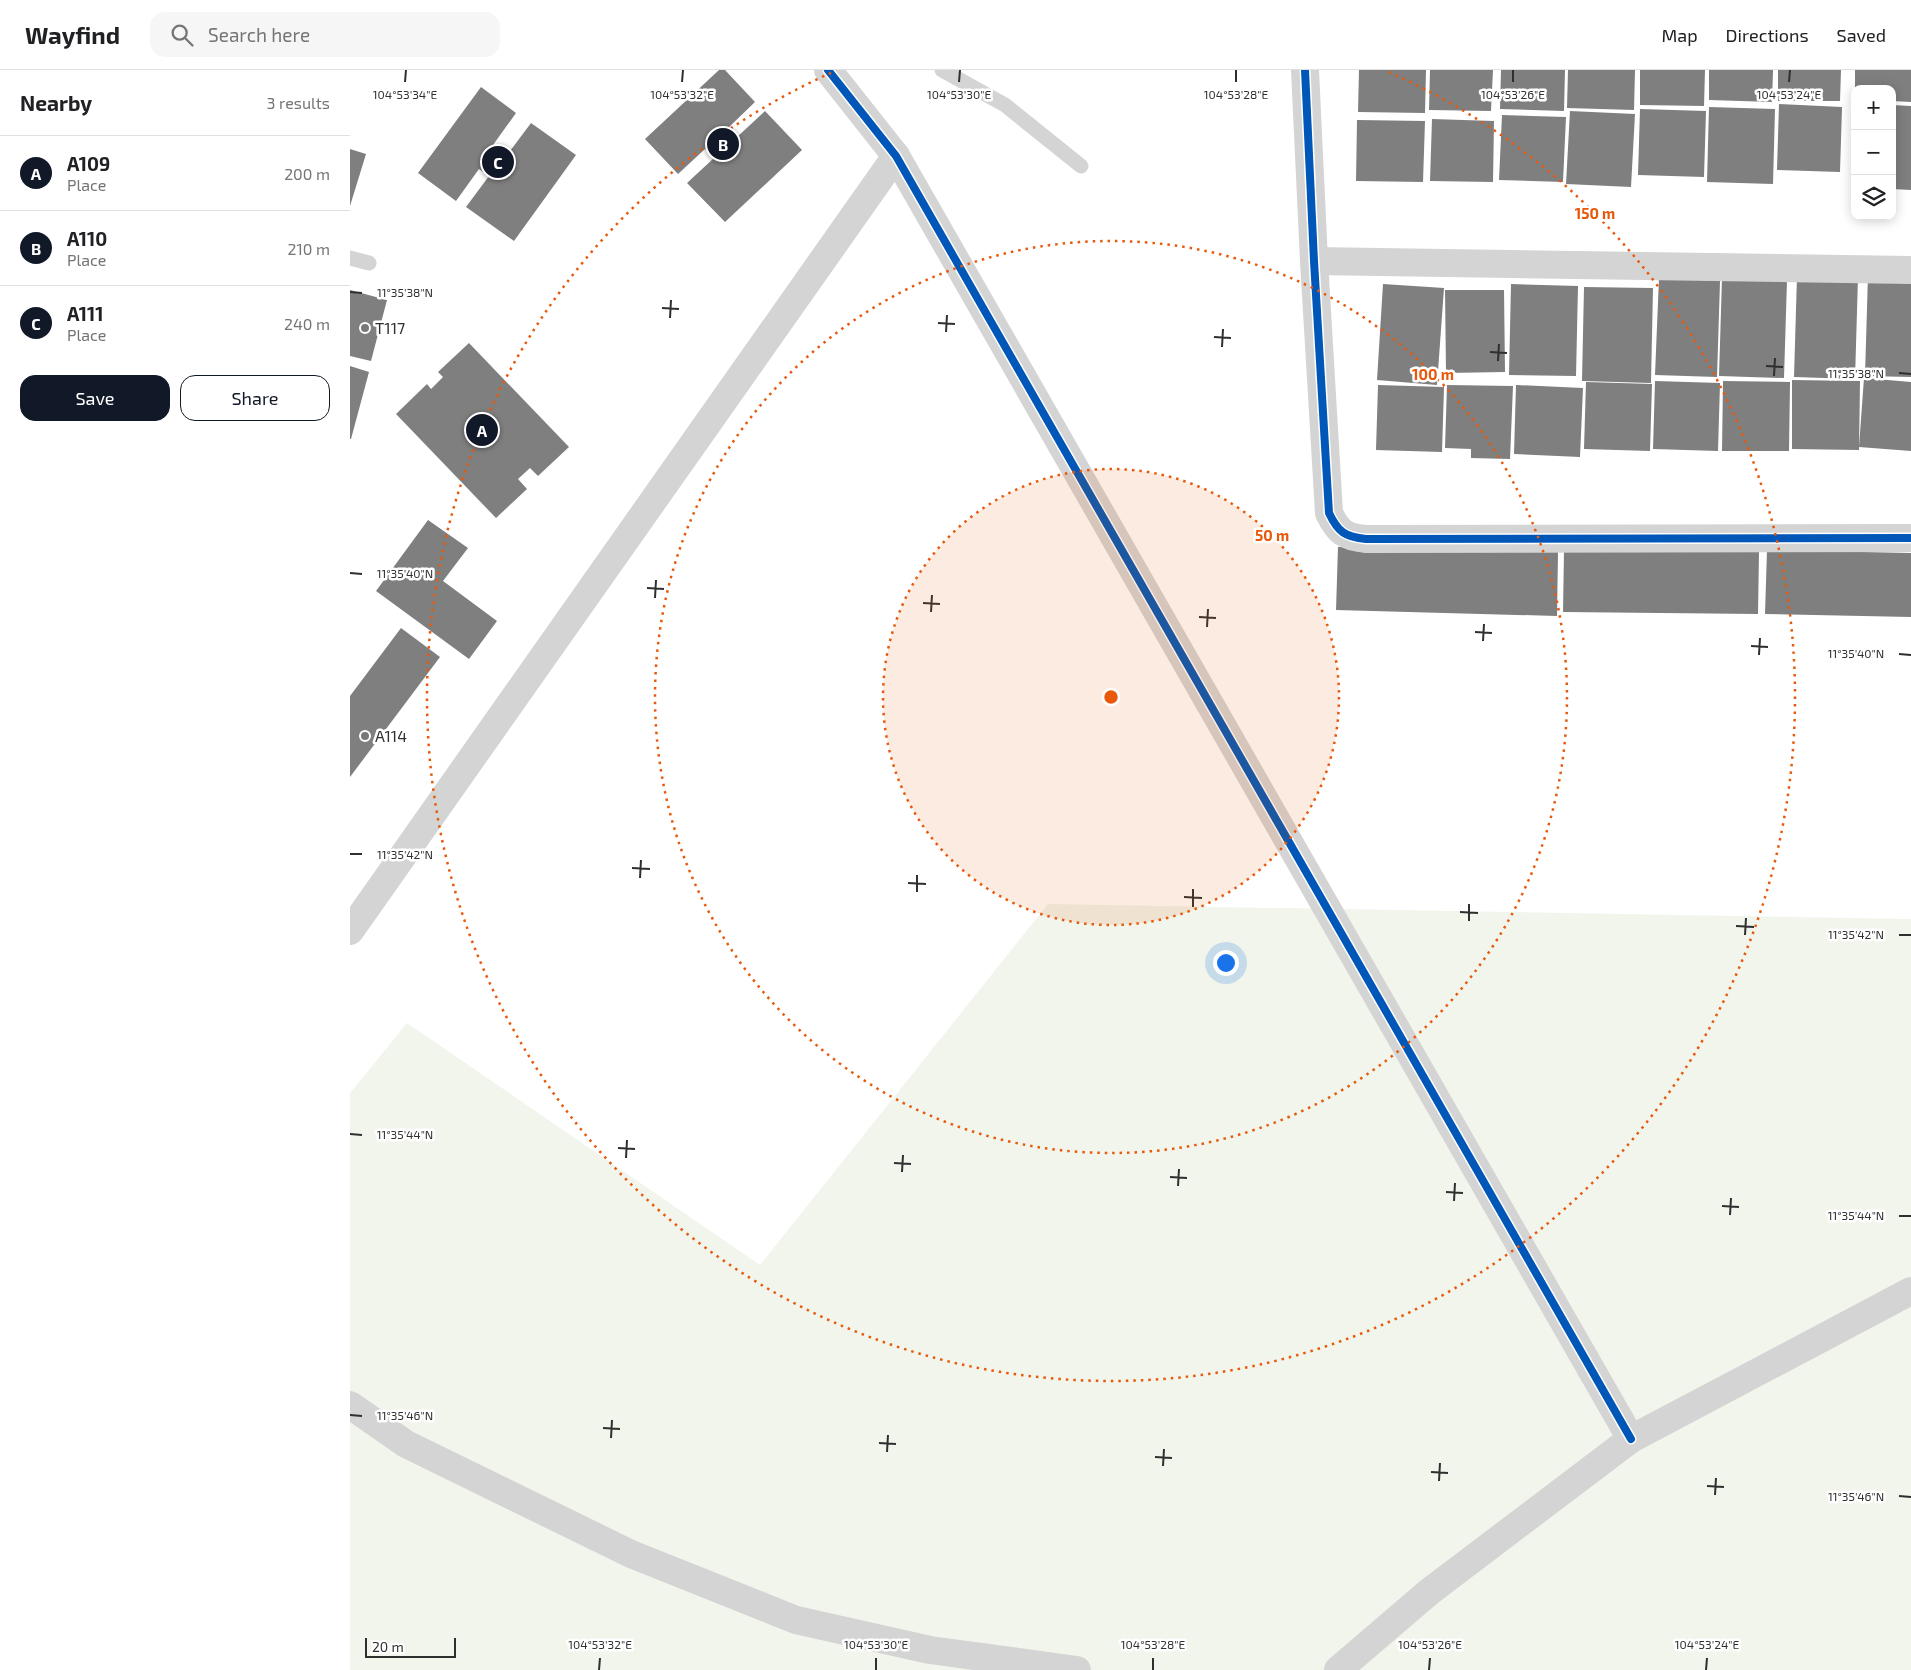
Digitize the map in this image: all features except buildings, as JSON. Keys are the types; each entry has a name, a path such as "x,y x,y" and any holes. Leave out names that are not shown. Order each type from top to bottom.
{"street":[{"path":"828,70 896,156 1630,1439"},
{"path":"1305,70 1329,513 1341,532 1354,538 1366,539 1911,538"},
{"path":"350,931 896,156"},
{"path":"1314,261 1911,270"},
{"path":"1338,1670 1429,1592 1630,1439 1911,1290"},
{"path":"350,1404 406,1444 631,1554 796,1620 930,1650 1077,1670"}],"lane":[{"path":"942,70 1006,105 1081,166"},
{"path":"350,258 369,263"}],"shaded area":[{"path":"1048,904 1911,919 1911,1670 350,1670 350,1093 407,1023 760,1265"}],"cycle path":[{"path":"828,70 896,156 1631,1439"},
{"path":"1305,70 1329,513 1339,529 1347,535 1366,539 1911,538"}],"place":[{"name":"A110","path":"723,144"},
{"name":"A111","path":"498,162"},
{"name":"T117","path":"365,328"},
{"name":"A109","path":"482,430"},
{"name":"A114","path":"365,736"}]}
